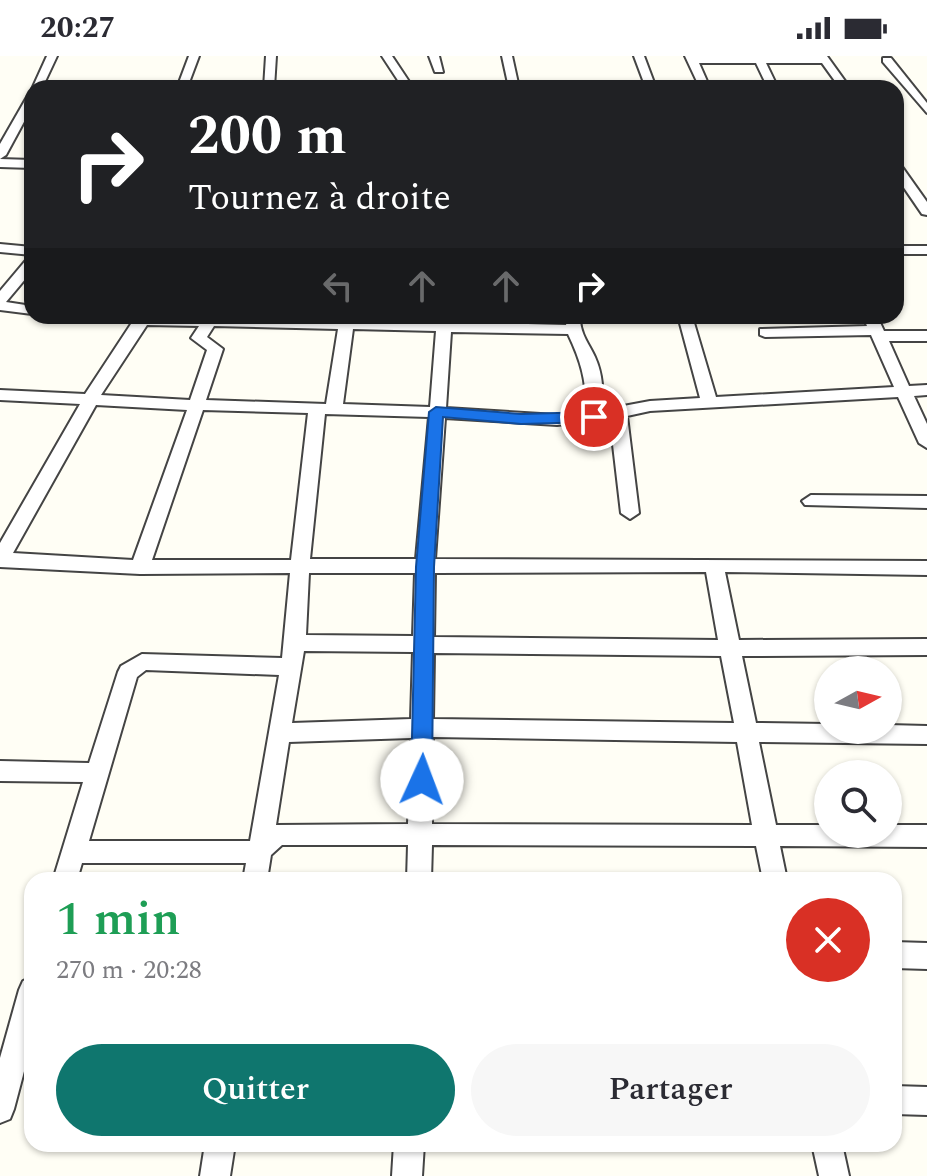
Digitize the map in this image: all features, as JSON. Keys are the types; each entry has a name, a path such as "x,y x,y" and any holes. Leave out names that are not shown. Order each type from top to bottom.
{"street":[{"path":"41,80 52,56"},
{"path":"185,80 194,56"},
{"path":"270,80 271,56"},
{"path":"387,56 403,80"},
{"path":"434,56 439,70"},
{"path":"507,56 512,80"},
{"path":"639,56 648,80"},
{"path":"701,80 691,58 760,61 824,58 839,80"},
{"path":"887,60 903,80"},
{"path":"760,61 769,80"},
{"path":"904,81 927,110"},
{"path":"904,94 927,94"},
{"path":"0,155 24,112"},
{"path":"0,163 24,164"},
{"path":"904,176 920,193 927,211"},
{"path":"0,248 24,250"},
{"path":"904,250 927,250"},
{"path":"24,272 0,303 24,308"},
{"path":"138,324 0,559 140,567 714,565 927,568"},
{"path":"140,567 215,349 200,341 209,324"},
{"path":"319,324 444,328 546,324"},
{"path":"572,324 595,384 594,417"},
{"path":"687,324 710,403"},
{"path":"810,324 813,331"},
{"path":"256,872 295,643 300,566 325,408 346,325"},
{"path":"875,327 927,443"},
{"path":"765,332 875,327 927,336"},
{"path":"419,872 426,645 425,567 444,328"},
{"path":"0,395 436,412 521,419 594,417 650,406 927,390"},
{"path":"618,413 630,513"},
{"path":"811,501 927,502"},
{"path":"714,565 773,872"},
{"path":"295,643 927,647"},
{"path":"67,872 128,672 134,665 142,662 291,667"},
{"path":"281,733 423,728 927,735"},
{"path":"0,771 97,773"},
{"path":"73,852 259,852 271,838 281,834 927,836"},
{"path":"902,955 927,956"},
{"path":"0,1109 24,1020"},
{"path":"902,1100 927,1101"},
{"path":"215,1176 219,1152"},
{"path":"407,1176 408,1152"},
{"path":"829,1152 834,1176"}],"route":[{"path":"422,780 425,567 436,412 521,419 594,417"}]}
